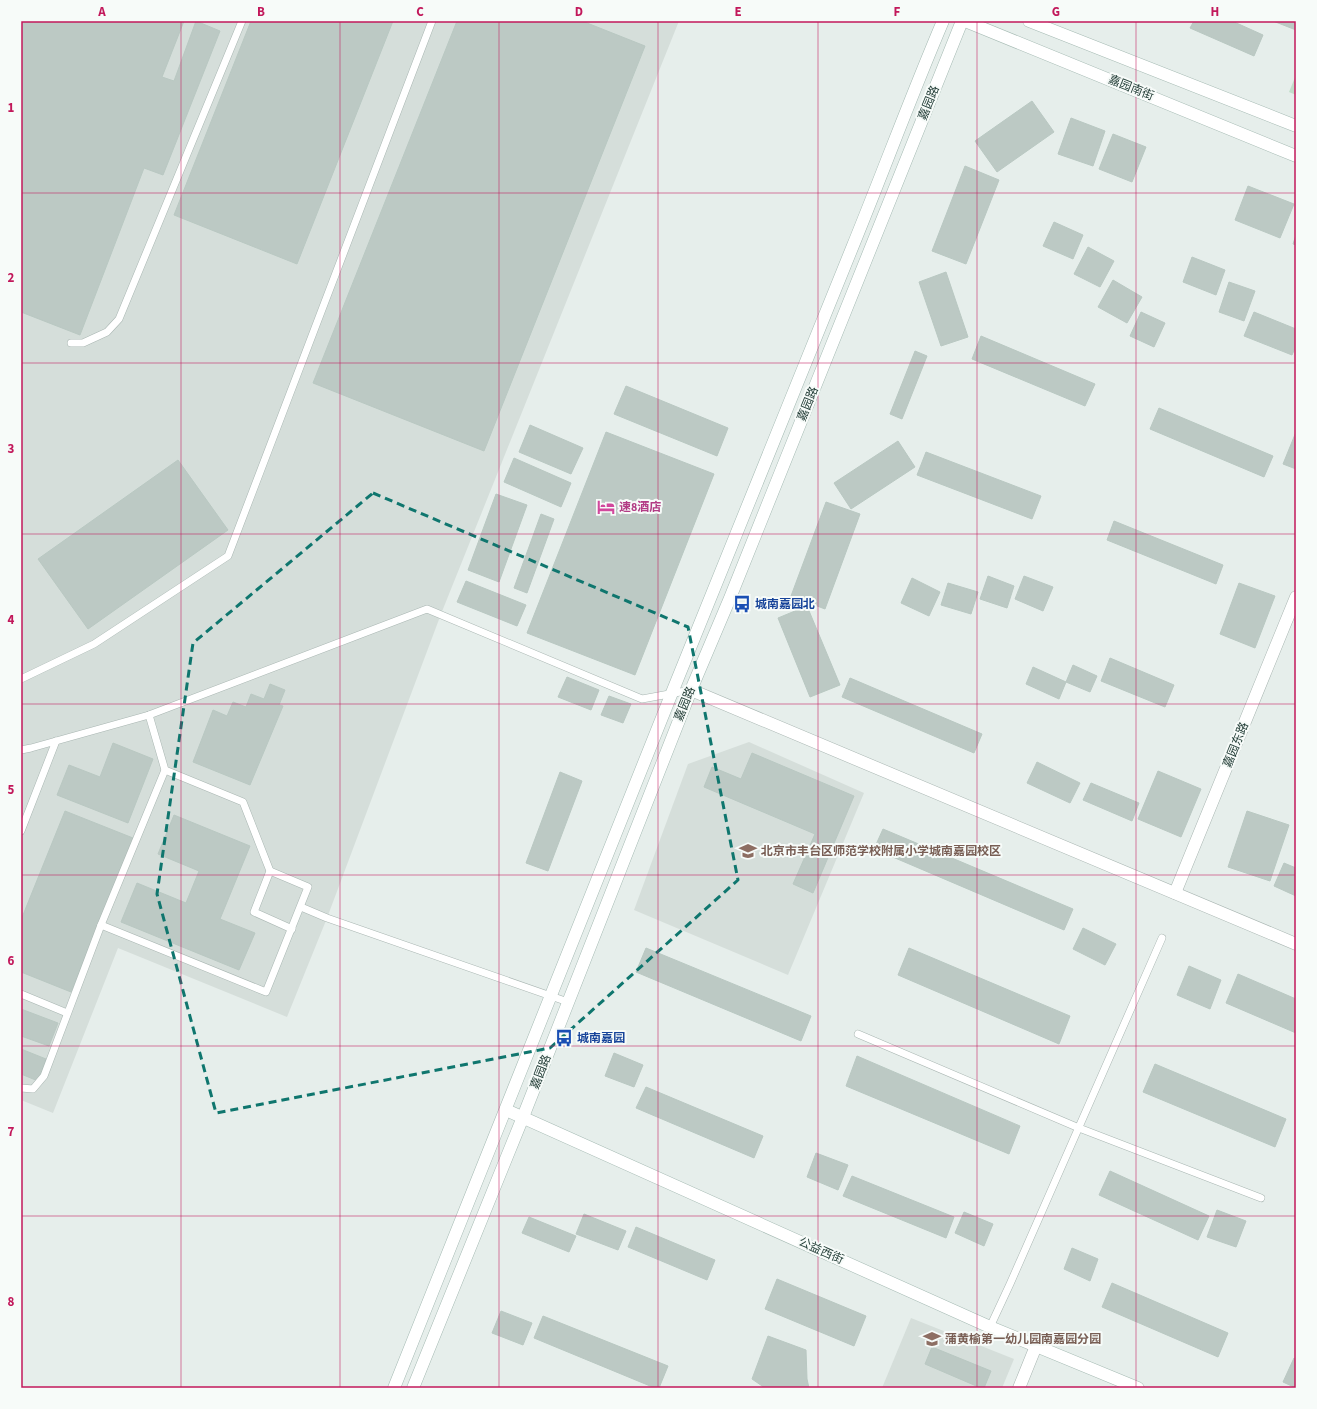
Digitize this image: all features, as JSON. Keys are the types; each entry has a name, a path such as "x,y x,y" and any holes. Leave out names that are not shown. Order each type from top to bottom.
{"main road":[{"name":"嘉园路","path":"394,1388 671,693 880,180 913,91 943,21"},
{"name":"嘉园路","path":"413,1388 523,1117 691,690 730,598 962,21"},
{"name":"嘉园南街","path":"965,21 1296,156"},
{"name":"嘉园南街","path":"1029,21 1296,126"},
{"name":"嘉园东路","path":"1175,893 1296,597"},
{"path":"691,690 1296,944"},
{"name":"公益西街","path":"506,1110 990,1327 1138,1388"},
{"path":"1019,1388 1036,1346"}],"lane":[{"path":"71,343 83,343 107,332 119,319 242,21"},
{"path":"21,679 94,644 228,556 432,21"},
{"path":"21,750 149,714 427,609 642,699 691,690"},
{"path":"21,1088 33,1089 44,1076 101,925 165,770 149,714"},
{"path":"21,831 56,741"},
{"path":"165,770 243,802 270,871 254,912 292,929"},
{"path":"101,925 266,992 308,887 270,871"},
{"path":"301,907 327,918 568,1002"},
{"path":"990,1327 1162,938"},
{"path":"21,994 67,1013"},
{"path":"858,1034 1079,1128 1261,1198"}],"highlighted area":[{"path":"373,493 688,627 738,880 550,1048 216,1113 157,894 193,643"}],"shaded area":[{"path":"21,21 679,21 441,614 327,918 287,1017 118,948 53,1113 21,1100"},
{"name":"北京市丰台区师范学校附属小学城南嘉园校区","path":"749,742 864,793 788,975 634,910 688,764"},
{"name":"蒲黄榆第一幼儿园南嘉园分园","path":"911,1318 1014,1359 1002,1388 882,1388"}],"green space":[{"path":"1296,75 1296,95 1289,92"}],"building":[{"path":"21,21 184,21 162,77 174,81 196,21 220,31 163,175 144,168 80,335 21,312"},
{"path":"251,21 393,21 297,264 174,215"},
{"path":"457,21 582,21 645,46 484,451 313,383"},
{"path":"1194,21 1232,21 1263,35 1254,56 1190,28"},
{"path":"1273,21 1296,21 1296,30"},
{"path":"1032,101 1054,132 997,172 975,141"},
{"path":"1071,118 1105,131 1093,166 1058,154"},
{"path":"1113,134 1146,147 1132,182 1099,169"},
{"path":"965,166 999,180 966,264 932,251"},
{"path":"1248,186 1294,204 1280,238 1235,220"},
{"path":"1054,222 1083,235 1073,259 1043,246"},
{"path":"1296,235 1296,245 1293,244"},
{"path":"1088,247 1114,261 1100,287 1074,274"},
{"path":"1192,257 1225,270 1216,295 1183,282"},
{"path":"946,272 968,337 941,346 919,282"},
{"path":"1113,280 1142,297 1127,323 1098,307"},
{"path":"1229,282 1255,291 1244,321 1219,312"},
{"path":"1141,312 1165,323 1154,347 1130,336"},
{"path":"1254,312 1296,329 1296,346 1292,355 1244,336"},
{"path":"981,336 1095,384 1085,406 972,359"},
{"path":"915,351 927,356 902,419 890,414"},
{"path":"626,386 728,428 717,456 614,414"},
{"path":"1159,408 1273,456 1264,477 1150,429"},
{"path":"530,425 583,448 571,474 519,452"},
{"path":"606,432 714,474 635,675 527,633"},
{"path":"1296,432 1296,469 1283,464"},
{"path":"898,441 915,467 851,509 834,483"},
{"path":"926,452 1041,496 1032,519 917,475"},
{"path":"514,458 571,483 561,507 504,482"},
{"path":"178,460 228,530 88,629 38,559"},
{"path":"496,494 527,505 499,582 468,570"},
{"path":"826,502 860,514 825,609 791,596"},
{"path":"541,514 554,519 527,593 514,588"},
{"path":"1114,521 1223,565 1216,584 1107,540"},
{"path":"988,576 1014,586 1007,608 980,599"},
{"path":"1024,576 1053,587 1043,611 1015,599"},
{"path":"912,578 940,592 929,616 901,603"},
{"path":"466,581 526,605 517,626 457,602"},
{"path":"948,583 978,592 971,614 941,605"},
{"path":"1239,583 1275,596 1255,648 1220,634"},
{"path":"807,606 840,685 810,697 778,618"},
{"path":"1110,658 1174,685 1165,707 1101,681"},
{"path":"1073,665 1097,676 1090,692 1066,682"},
{"path":"1033,667 1066,682 1059,699 1026,684"},
{"path":"567,677 599,690 591,710 558,697"},
{"path":"850,678 982,734 974,753 842,697"},
{"path":"270,684 285,690 279,705 283,706 250,785 193,762 213,710 227,716 233,702 246,707 251,694 264,699"},
{"path":"609,696 631,704 623,723 601,715"},
{"path":"113,743 153,759 128,823 57,795 69,765 100,777"},
{"path":"752,753 854,796 813,893 793,884 815,834 704,787 712,767 741,779"},
{"path":"1037,762 1080,783 1070,803 1027,783"},
{"path":"1158,771 1201,789 1181,837 1138,819"},
{"path":"560,772 582,781 548,871 526,863"},
{"path":"1091,783 1139,803 1132,821 1083,800"},
{"path":"65,811 133,838 71,992 21,972 21,920"},
{"path":"1247,811 1289,825 1270,881 1228,867"},
{"path":"174,815 250,846 220,919 255,933 239,970 121,922 137,883 186,903 199,871 158,854"},
{"path":"883,829 1073,909 1064,930 874,849"},
{"path":"1284,863 1296,868 1296,896 1274,886"},
{"path":"1083,928 1116,944 1105,965 1073,949"},
{"path":"646,948 811,1016 801,1041 636,972"},
{"path":"909,948 1070,1016 1059,1044 898,975"},
{"path":"1189,966 1221,980 1210,1009 1177,995"},
{"path":"1238,974 1296,999 1296,1033 1226,1003"},
{"path":"21,1009 58,1023 49,1046 21,1036"},
{"path":"21,1049 46,1059 38,1081 21,1074"},
{"path":"614,1053 643,1065 634,1087 605,1076"},
{"path":"857,1056 1020,1126 1009,1154 846,1086"},
{"path":"1155,1064 1286,1119 1275,1147 1143,1092"},
{"path":"646,1087 763,1136 754,1158 636,1108"},
{"path":"816,1153 848,1165 838,1190 807,1177"},
{"path":"1110,1171 1209,1216 1198,1240 1099,1195"},
{"path":"852,1176 954,1217 946,1238 843,1196"},
{"path":"1217,1210 1246,1221 1236,1247 1207,1237"},
{"path":"964,1212 993,1224 984,1246 955,1233"},
{"path":"584,1214 626,1231 618,1250 576,1234"},
{"path":"529,1217 576,1236 569,1252 522,1233"},
{"path":"636,1227 715,1260 707,1280 628,1247"},
{"path":"1072,1248 1098,1259 1090,1281 1064,1269"},
{"path":"777,1279 866,1316 854,1346 765,1309"},
{"path":"1112,1283 1228,1333 1218,1357 1102,1307"},
{"path":"501,1311 532,1323 523,1345 492,1333"},
{"path":"543,1316 668,1366 659,1388 655,1388 534,1338"},
{"path":"768,1336 806,1350 807,1379 809,1388 765,1388 752,1379"},
{"path":"932,1347 991,1371 984,1388 925,1364"},
{"path":"1294,1358 1296,1359 1296,1388 1283,1382"}],"place":[{"name":"速8酒店","path":"606,507"},
{"name":"城南嘉园北","path":"742,604"},
{"name":"北京市丰台区师范学校附属小学城南嘉园校区","path":"748,851"},
{"name":"城南嘉园","path":"564,1038"},
{"name":"蒲黄榆第一幼儿园南嘉园分园","path":"932,1339"}]}
